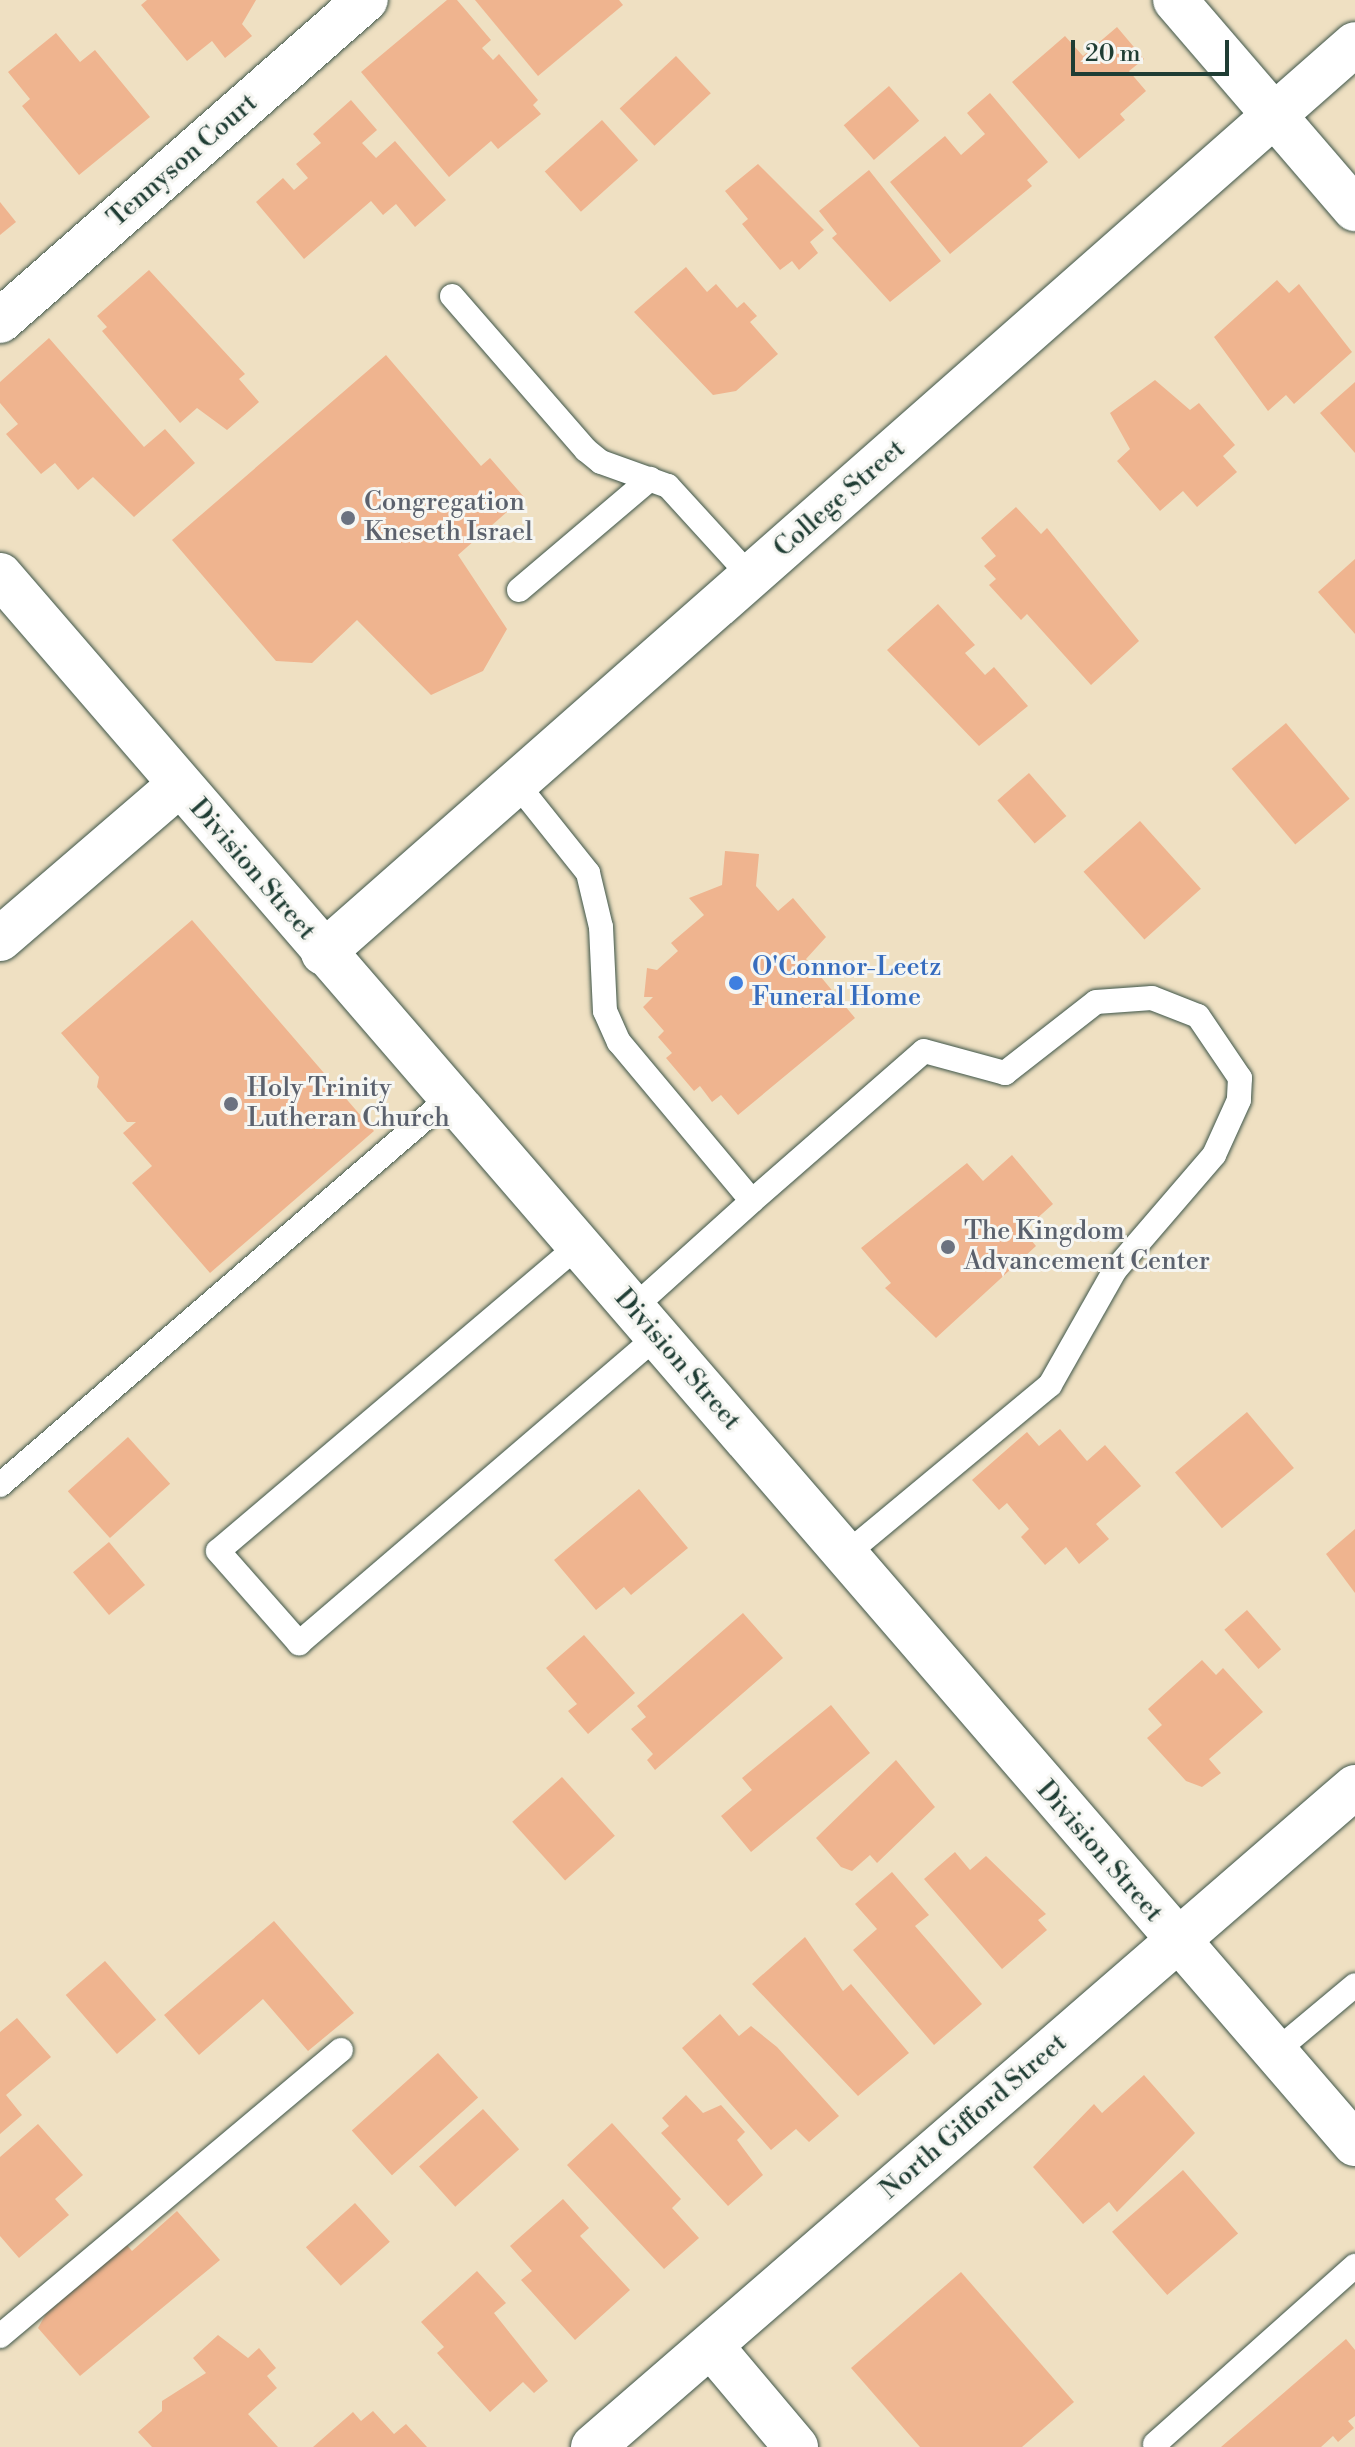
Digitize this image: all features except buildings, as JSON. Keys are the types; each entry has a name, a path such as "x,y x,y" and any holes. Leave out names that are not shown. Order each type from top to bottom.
{"street":[{"name":"Tennyson Court","path":"0,321 366,0"},
{"path":"1175,0 1355,209"},
{"name":"College Street","path":"323,953 1355,44"},
{"name":"Division Street","path":"0,575 323,953 1355,2144"},
{"path":"0,939 179,785"},
{"name":"North Gifford Street","path":"593,2447 1355,1787"},
{"path":"711,2346 796,2447"}],"lane":[{"path":"452,296 586,450 668,486 751,577"},
{"path":"519,590 650,479"},
{"path":"517,784 588,873 598,897 605,1011 619,1042 752,1201"},
{"path":"579,1245 218,1551 299,1643 644,1323 752,1201 924,1051 1005,1073 1096,1002 1152,998 1198,1016 1240,1078 1239,1100 1214,1155 1115,1270 1050,1385 844,1556"},
{"path":"0,1485 450,1097"},
{"path":"1275,2052 1355,1985"},
{"path":"0,2336 341,2050"},
{"path":"1155,2444 1355,2266"}],"place":[{"name":"Congregation Kneseth Israel","path":"348,518"},
{"name":"O'Connor-Leetz Funeral Home","path":"736,983"},
{"name":"Holy Trinity Lutheran Church","path":"231,1104"},
{"name":"The Kingdom Advancement Center","path":"948,1247"}]}
